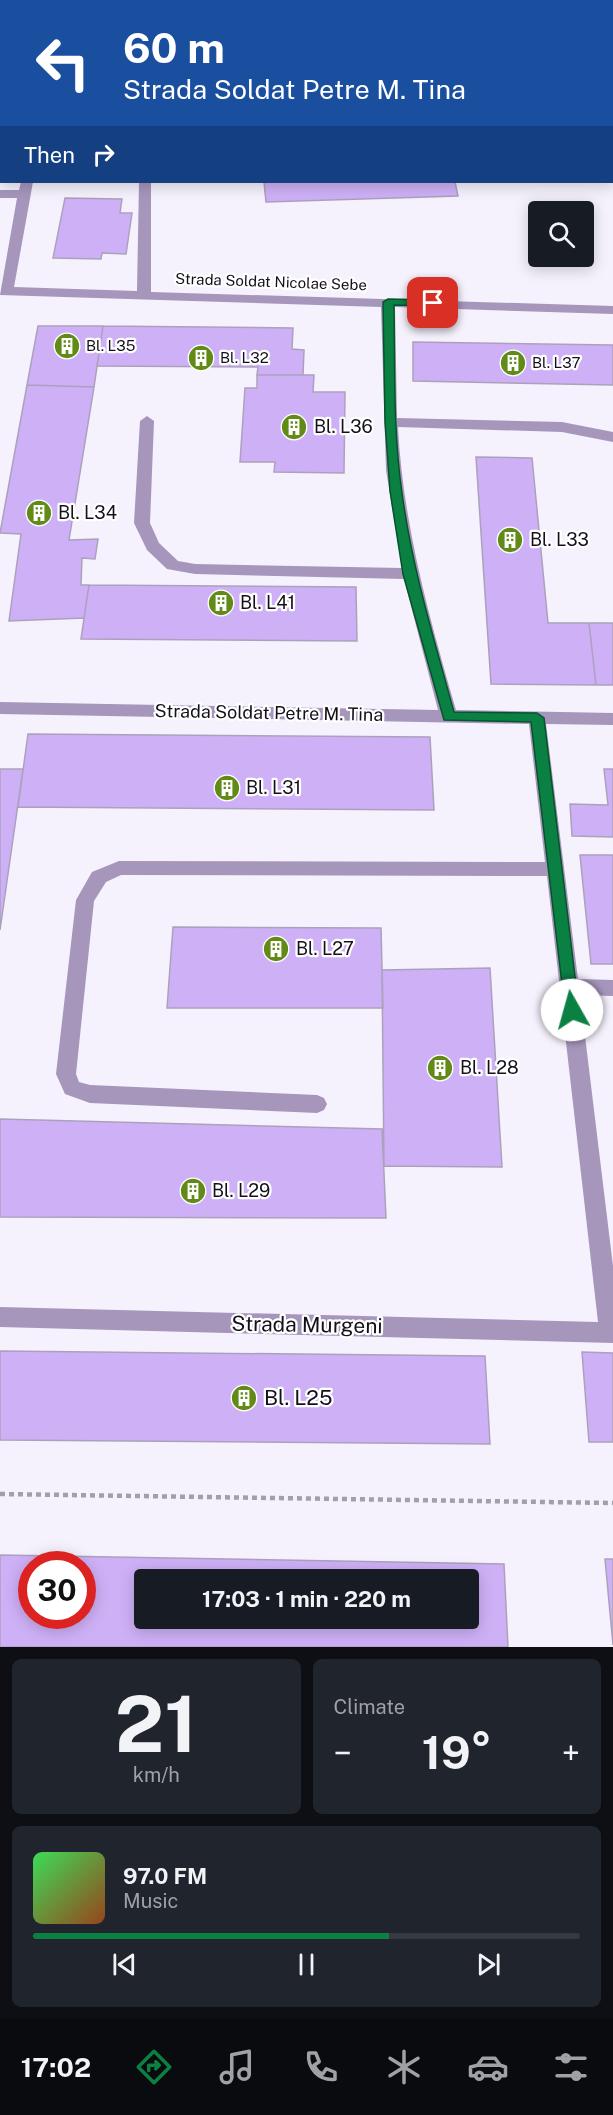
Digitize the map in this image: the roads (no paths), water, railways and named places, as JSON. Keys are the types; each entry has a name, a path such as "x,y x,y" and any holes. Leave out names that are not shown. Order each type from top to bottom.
{"street":[{"path":"144,294 145,183"},
{"path":"0,194 25,188 3,291"},
{"name":"Strada Soldat Nicolae Sebe","path":"3,291 613,310"},
{"path":"388,302 391,422 396,491 410,574 449,717"},
{"path":"147,421 142,524 153,546 173,565 195,569 410,574"},
{"path":"391,422 562,427 613,437"},
{"name":"Strada Soldat Petre M. Tina","path":"0,708 613,719"},
{"path":"537,718 612,1333"},
{"path":"317,1104 90,1094 72,1088 66,1074 85,900 99,877 119,868 555,869"},
{"path":"569,987 613,988"},
{"name":"Strada Murgeni","path":"0,1317 612,1333"}],"place":[{"name":"Bl. L35","path":"67,346"},
{"name":"Bl. L32","path":"201,358"},
{"name":"Bl. L37","path":"513,363"},
{"name":"Bl. L36","path":"294,427"},
{"name":"Bl. L34","path":"39,513"},
{"name":"Bl. L33","path":"510,540"},
{"name":"Bl. L41","path":"221,603"},
{"name":"Bl. L31","path":"227,788"},
{"name":"Bl. L27","path":"276,949"},
{"name":"Bl. L28","path":"440,1068"},
{"name":"Bl. L29","path":"193,1191"},
{"name":"Bl. L25","path":"244,1398"}]}
